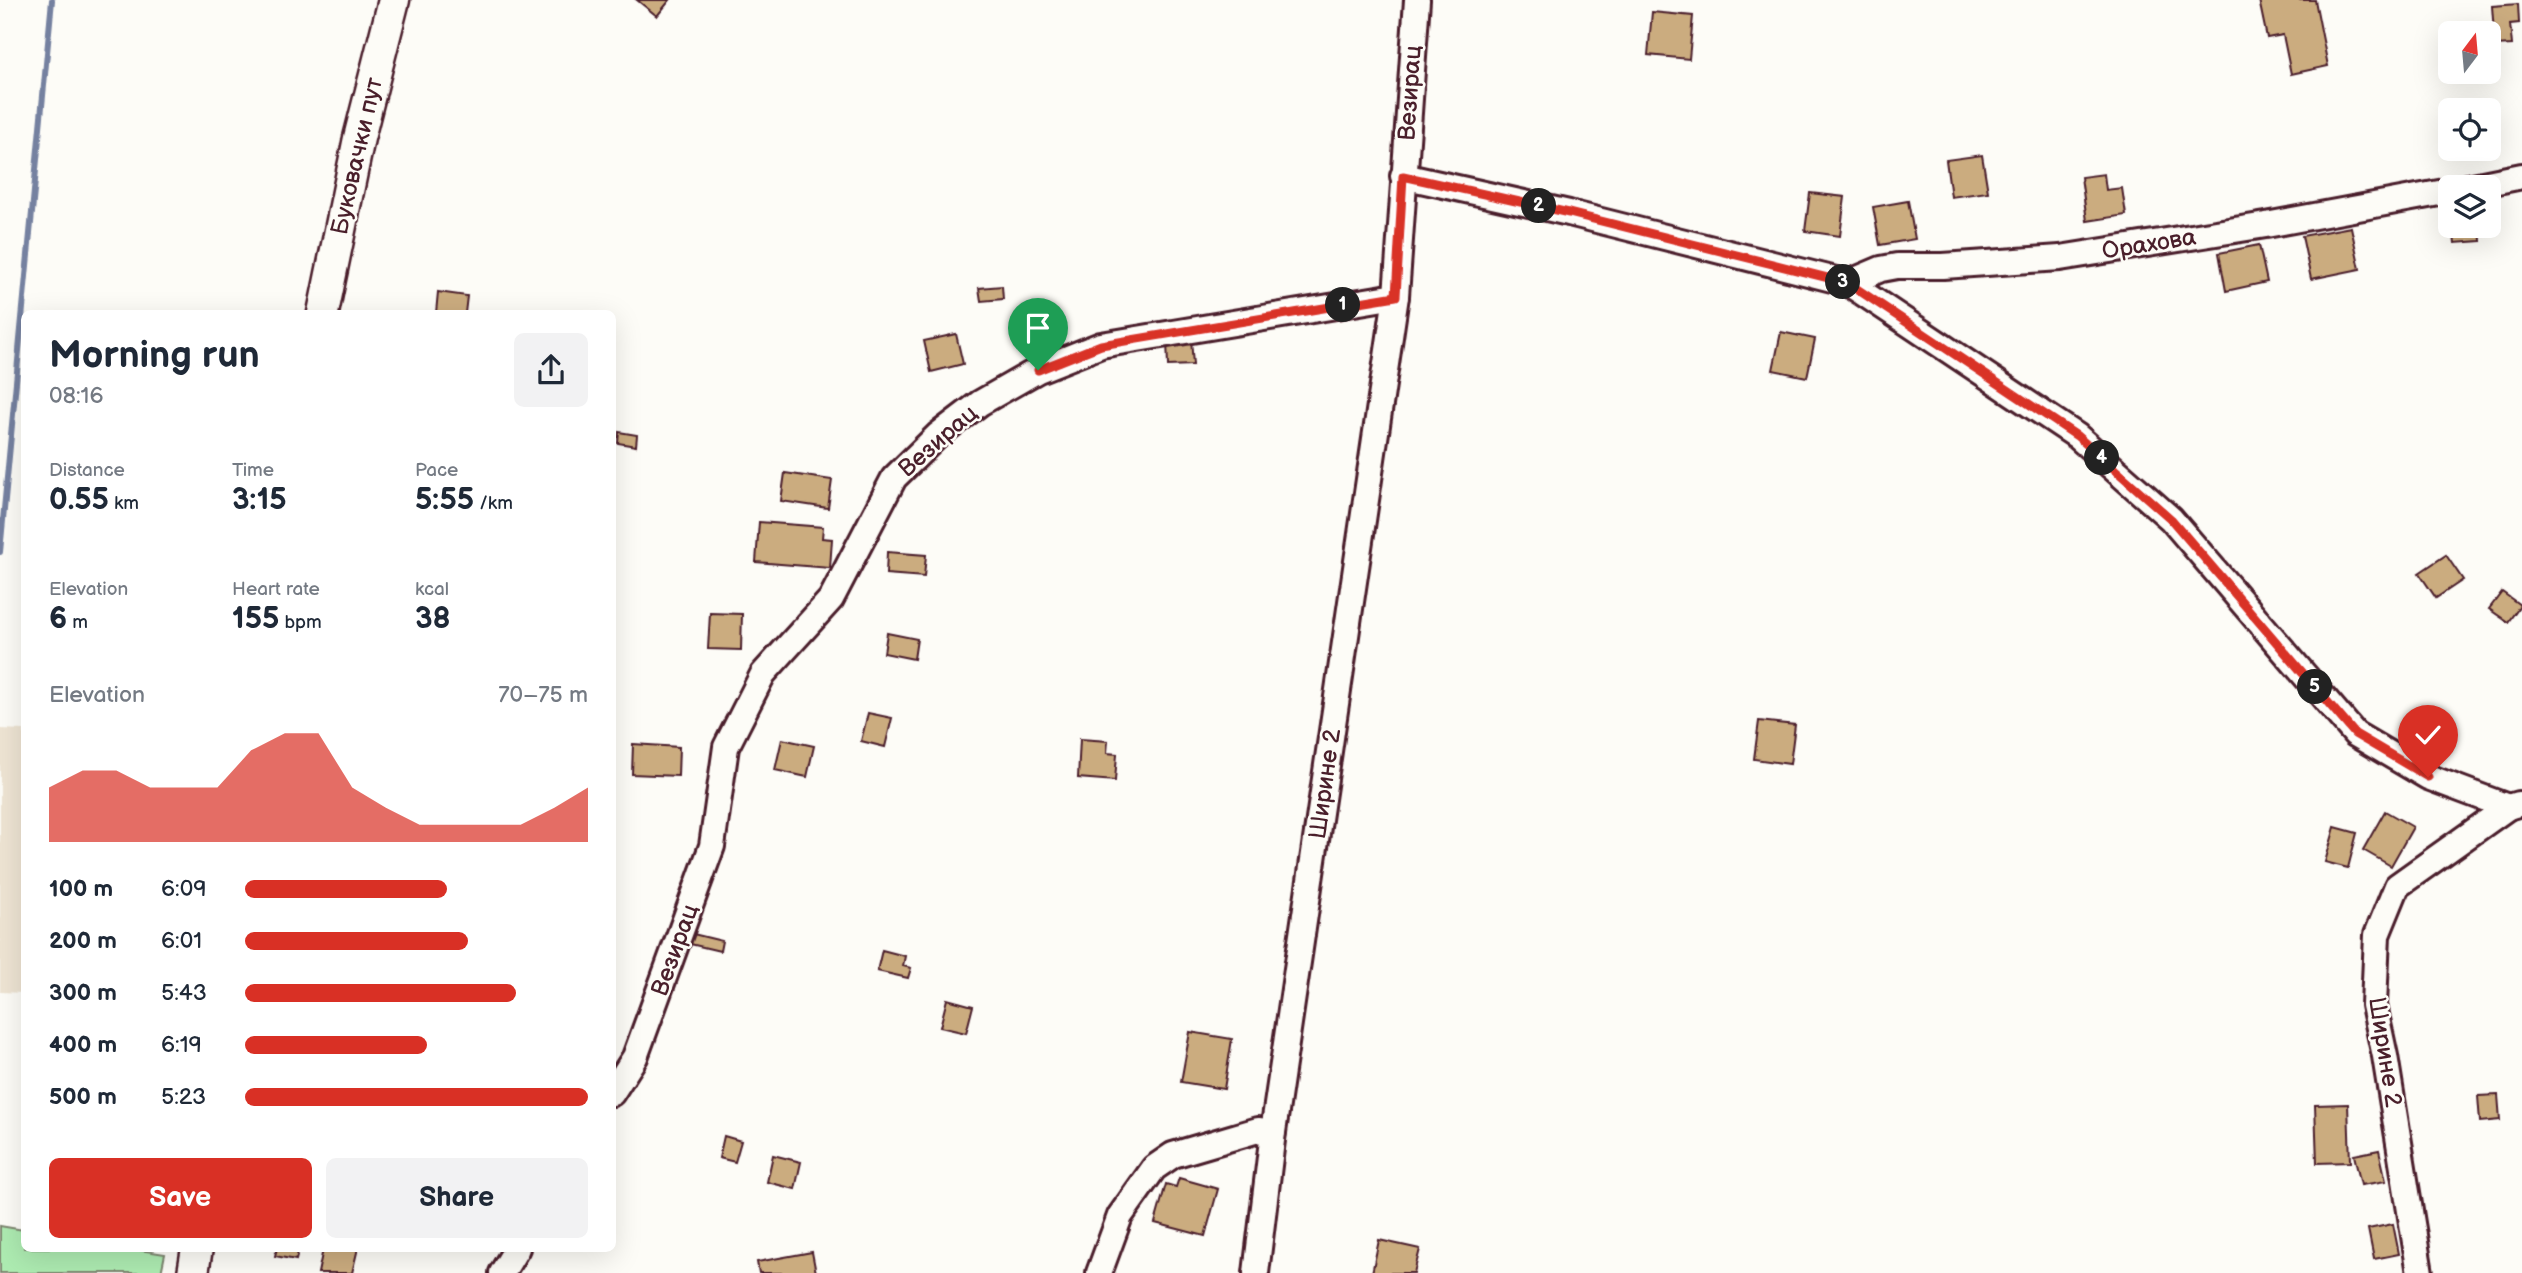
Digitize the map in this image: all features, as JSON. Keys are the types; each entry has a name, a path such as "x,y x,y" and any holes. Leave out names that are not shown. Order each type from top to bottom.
{"street":[{"name":"Буковачки пут","path":"324,310 356,150 394,0"},
{"name":"Везирац","path":"616,1087 635,1057 712,846 726,747 764,674 831,598 894,478 938,435 980,403 1038,370 1101,345 1396,296 1417,0"},
{"path":"1403,176 1556,210 1848,283 2077,436 2161,510 2355,734 2428,777 2515,805"},
{"path":"2501,180 2522,176"},
{"name":"Орахова","path":"1848,283 1881,269 1897,266 1943,266 2060,258 2266,225 2438,193"},
{"name":"Ширине 2","path":"1256,1273 1273,1132 1396,296"},
{"name":"Ширине 2","path":"2420,1273 2385,1056 2374,1005 2377,935 2397,886 2515,805"},
{"path":"1099,1273 1120,1216 1154,1168 1173,1156 1258,1130 1273,1132"},
{"path":"193,1273 196,1252"},
{"path":"502,1273 515,1252"}],"shaded area":[{"path":"0,729 21,730 21,993 0,992"}],"green space":[{"path":"0,1226 21,1230 21,1252 165,1254 161,1273 0,1273"}],"building":[{"path":"637,0 670,0 657,16"},
{"path":"2259,0 2315,0 2328,66 2291,74 2283,35 2267,38"},
{"path":"2518,4 2519,23 2510,24 2512,45 2501,46 2501,21 2493,21 2492,6"},
{"path":"1652,12 1693,16 1689,59 1648,55"},
{"path":"1982,155 1988,192 1951,197 1946,160"},
{"path":"2104,174 2106,190 2122,188 2126,215 2087,221 2081,177"},
{"path":"1810,193 1845,197 1840,236 1805,231"},
{"path":"1908,201 1915,239 1880,245 1873,207"},
{"path":"2351,227 2360,269 2311,279 2302,236"},
{"path":"2454,238 2481,238 2481,241 2455,243"},
{"path":"2259,245 2267,282 2226,291 2219,253"},
{"path":"1002,286 1003,299 981,301 979,288"},
{"path":"438,292 467,296 465,310 436,310"},
{"path":"1781,332 1815,339 1807,377 1773,370"},
{"path":"956,334 963,364 931,372 924,341"},
{"path":"1191,339 1193,365 1168,366 1167,341"},
{"path":"619,432 637,435 636,446 618,443"},
{"path":"785,473 832,480 828,508 781,501"},
{"path":"759,522 823,527 822,538 832,539 830,568 756,562"},
{"path":"887,552 926,555 924,577 886,574"},
{"path":"2446,555 2463,580 2436,598 2419,573"},
{"path":"2502,592 2520,605 2508,622 2489,609"},
{"path":"710,613 742,614 741,650 708,649"},
{"path":"887,633 917,639 914,659 884,653"},
{"path":"868,713 892,718 885,747 861,741"},
{"path":"1759,721 1795,725 1790,764 1754,759"},
{"path":"782,739 814,746 807,777 775,770"},
{"path":"1080,739 1108,741 1107,753 1117,754 1115,781 1078,778"},
{"path":"633,744 679,747 678,776 632,774"},
{"path":"2385,811 2413,827 2391,866 2363,850"},
{"path":"2335,827 2357,833 2348,868 2325,862"},
{"path":"689,933 722,941 720,951 686,943"},
{"path":"882,950 905,956 903,966 911,968 908,978 877,971"},
{"path":"947,999 973,1006 966,1033 940,1027"},
{"path":"1190,1032 1232,1039 1224,1089 1181,1082"},
{"path":"2498,1095 2500,1120 2480,1122 2478,1096"},
{"path":"2348,1104 2350,1162 2317,1163 2315,1105"},
{"path":"724,1136 741,1141 735,1162 719,1158"},
{"path":"2379,1150 2386,1181 2361,1185 2354,1155"},
{"path":"773,1155 801,1162 795,1189 767,1182"},
{"path":"1179,1178 1218,1189 1205,1236 1155,1223 1166,1184 1176,1187"},
{"path":"2393,1224 2399,1254 2374,1259 2368,1229"},
{"path":"1379,1240 1420,1249 1414,1273 1372,1273"},
{"path":"276,1252 298,1252 296,1260 275,1256"},
{"path":"322,1252 357,1252 352,1273 318,1273"},
{"path":"812,1252 816,1273 759,1273 757,1262"}],"waterway":[{"path":"23,310 52,0"},
{"path":"0,552 21,329"}],"route":[{"path":"1038,370 1101,345 1396,296 1403,176 1569,213 1848,283 2077,436 2171,519 2355,734 2428,777"}]}
